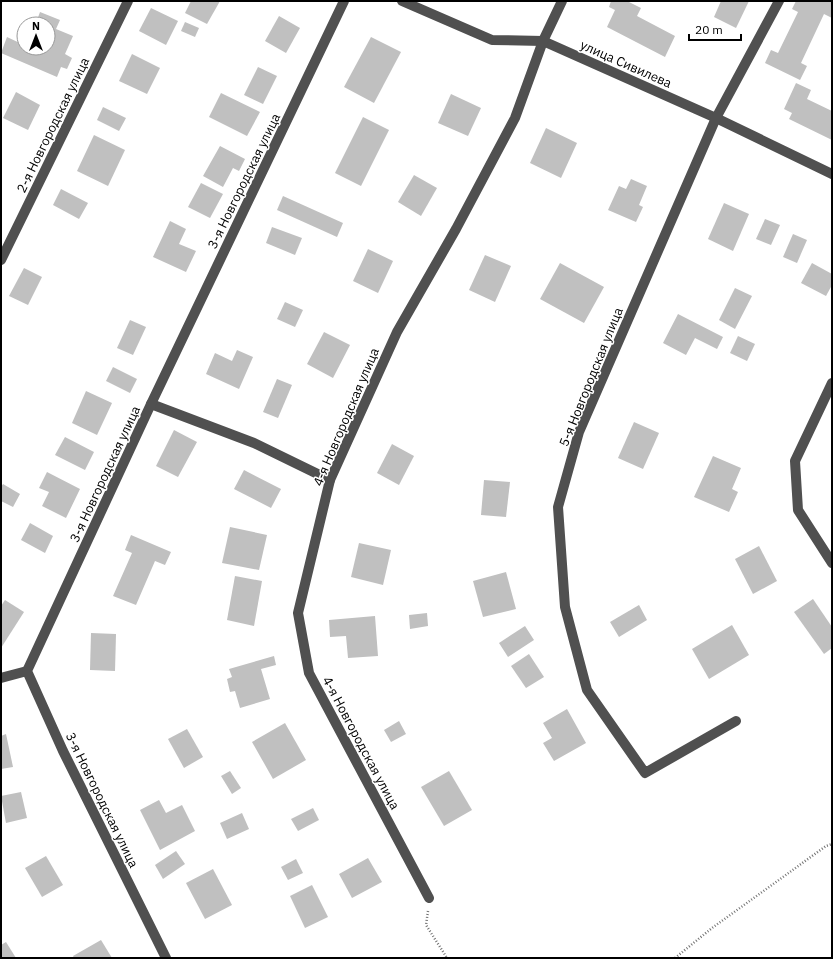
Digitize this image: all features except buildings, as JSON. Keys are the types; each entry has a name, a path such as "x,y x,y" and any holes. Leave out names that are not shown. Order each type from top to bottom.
{"street":[{"name":"2-я Новгородская улица","path":"1,260 128,1"},
{"name":"3-я Новгородская улица","path":"166,958 63,751 27,671 344,1"},
{"name":"улица Сивилева","path":"402,1 492,40 543,41 716,118 832,174"},
{"name":"4-я Новгородская улица","path":"429,898 309,673 298,613 330,480 396,332 456,229 514,118 543,41 562,1"},
{"name":"5-я Новгородская улица","path":"736,721 645,772 587,690 565,607 558,507 580,432 716,118 779,1"},
{"path":"832,383 795,461 798,510 832,563"},
{"path":"152,404 254,443 330,480"},
{"path":"1,678 27,671"}],"path":[{"path":"675,958 712,928 807,859 826,846 832,844"},
{"path":"426,925 447,958"}]}
